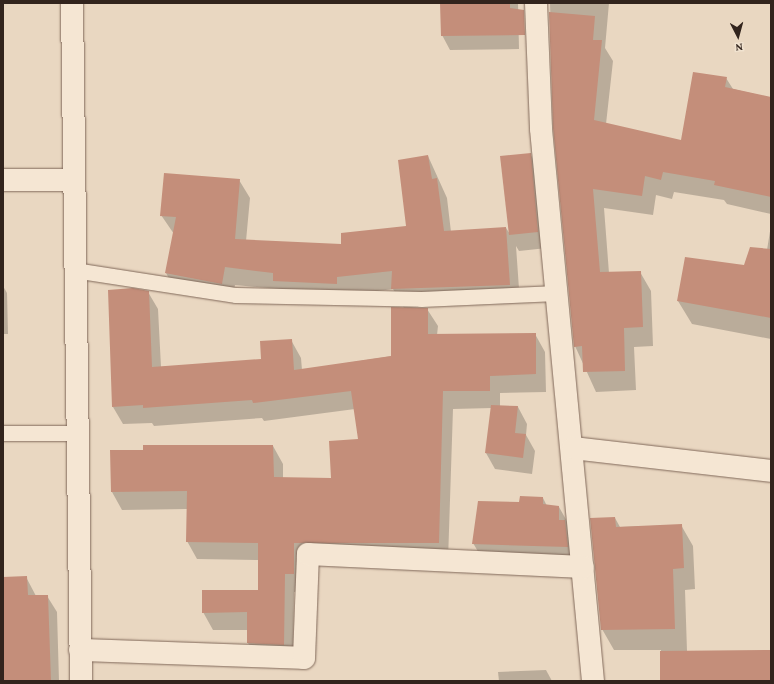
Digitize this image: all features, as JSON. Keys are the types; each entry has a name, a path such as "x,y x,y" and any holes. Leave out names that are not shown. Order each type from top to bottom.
{"street":[{"path":"72,3 72,180 81,681"},
{"path":"536,3 541,129 573,448 592,681"},
{"path":"3,180 72,180"},
{"path":"573,448 771,470"},
{"path":"80,650 304,658 308,554 583,567"}],"lane":[{"path":"74,270 236,295 422,299 557,293"},
{"path":"3,433 77,433"}],"building":[{"path":"440,3 510,3 510,8 524,10 525,35 441,36"},
{"path":"549,12 595,16 593,40 602,40 594,120 681,140 693,72 727,77 725,87 771,97 771,197 714,185 715,181 663,172 661,180 645,176 642,196 593,189 600,272 641,271 643,327 624,328 625,371 583,372 582,346 574,347 553,128"},
{"path":"531,153 538,232 509,235 500,156"},
{"path":"428,155 432,179 437,178 444,231 506,227 510,285 391,289 392,271 337,277 337,284 273,281 273,273 225,267 222,284 165,273 176,217 160,216 164,173 240,179 235,239 341,244 341,233 406,226 398,160"},
{"path":"750,247 771,249 771,318 677,301 685,257 744,265"},
{"path":"133,288 149,291 152,367 261,359 260,341 292,339 294,370 391,356 391,307 428,308 428,334 536,333 536,374 490,376 490,391 443,391 439,543 294,543 294,574 285,574 284,645 247,643 247,612 202,613 202,590 258,590 258,543 186,542 187,491 111,492 110,450 143,450 143,445 273,445 274,477 331,478 329,441 358,439 351,391 253,403 252,400 143,408 143,405 112,407 108,290"},
{"path":"491,405 518,406 515,433 526,434 523,458 485,453"},
{"path":"520,496 543,497 543,504 559,506 559,520 565,520 568,547 472,544 478,501 519,502"},
{"path":"615,517 616,527 682,524 684,568 673,569 675,629 601,630 590,518"},
{"path":"27,576 28,595 48,595 51,681 3,681 3,577"},
{"path":"771,650 771,681 660,681 660,651"}]}
